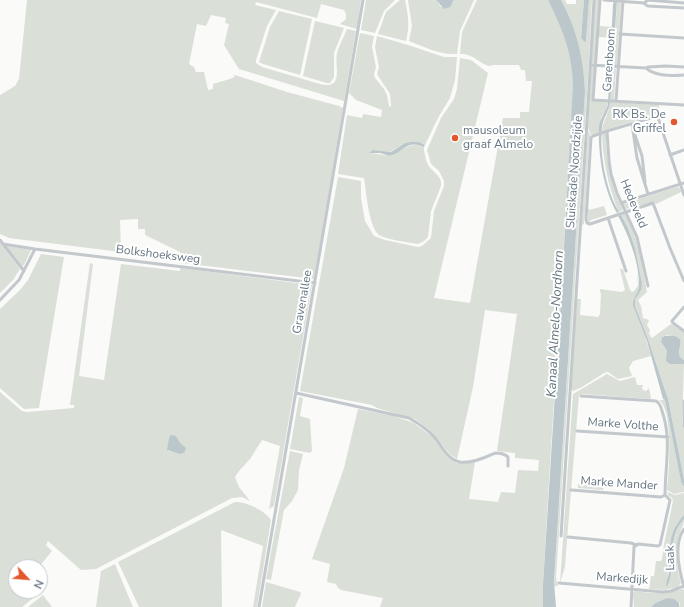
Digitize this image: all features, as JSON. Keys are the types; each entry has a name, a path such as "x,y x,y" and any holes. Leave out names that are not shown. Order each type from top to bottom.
{"street":[{"name":"Gravenallee","path":"259,607 363,0"},
{"name":"Sluiskade Noordzijde","path":"561,536 594,0"},
{"path":"593,100 600,0"},
{"path":"604,0 644,3 646,6 684,8"},
{"path":"644,3 648,0 684,3"},
{"name":"Garenboom","path":"622,1 615,101 684,105"},
{"path":"620,34 684,38"},
{"path":"590,65 646,68 666,66 684,67"},
{"path":"646,68 648,71 658,73 684,75"},
{"path":"589,100 615,101"},
{"path":"684,195 682,184 670,155 658,118 654,117 605,132 593,136 590,139 587,223 590,224 653,204 684,281"},
{"path":"632,124 642,156 645,184"},
{"name":"Hedeveld","path":"605,132 611,174 621,203 637,237 648,286"},
{"path":"634,132 636,158 648,194"},
{"path":"670,155 684,150"},
{"path":"621,203 682,184"},
{"path":"608,218 626,271"},
{"path":"0,240 24,271"},
{"name":"Bolkshoeksweg","path":"3,244 315,283"},
{"path":"0,300 14,286 24,271 35,249"},
{"path":"684,307 672,320 672,322 684,330"},
{"path":"296,393 409,418 429,432 447,455 455,460 466,462 496,452 508,457 508,466"},
{"path":"568,537 658,546 660,545 670,500 666,494 668,438 664,415 658,401 581,396"},
{"path":"684,401 684,426"},
{"name":"Marke Volthe","path":"577,431 668,438"},
{"name":"Marke Mander","path":"571,490 661,497 666,494"},
{"name":"Laak","path":"684,529 679,543 679,565 684,587"},
{"path":"631,607 634,548 636,545"},
{"name":"Markedijk","path":"559,583 663,592 684,587"}],"shaded area":[{"path":"27,0 361,0 357,29 340,24 346,19 344,10 321,4 317,18 256,2 255,5 276,10 267,26 256,63 262,67 320,84 328,85 333,84 336,81 336,59 339,47 347,29 356,31 344,101 239,69 224,45 229,24 225,23 226,18 211,15 206,26 197,24 189,64 194,67 196,72 204,72 208,90 213,89 213,84 233,78 235,75 343,108 314,279 182,263 180,252 145,235 145,229 138,229 138,219 120,220 121,252 9,238 0,234 0,95 15,86 19,79"},
{"path":"366,0 395,0 384,11 375,33 361,30"},
{"path":"400,0 405,0 407,10 408,26 406,41 378,34 386,12"},
{"path":"408,0 436,0 441,7 453,3 454,0 474,0 460,31 457,54 438,52 409,41 412,26"},
{"path":"436,0 454,0 450,7 444,9"},
{"path":"477,0 548,0 565,37 572,64 572,108 549,480 543,607 380,607 383,598 341,590 336,584 327,582 330,564 312,559 344,468 358,409 394,416 414,423 431,436 447,456 453,460 458,463 475,462 469,499 498,502 501,492 515,493 518,470 538,471 539,460 515,458 515,453 497,451 517,314 485,310 473,387 457,459 451,455 427,428 415,419 377,408 372,405 300,391 338,177 361,181 361,198 365,221 374,236 385,240 418,247 422,246 431,238 434,211 444,186 444,181 439,171 431,164 427,150 441,118 454,99 457,89 460,58 471,60 488,73 434,298 470,303 503,118 520,118 520,112 529,112 532,81 526,81 525,70 521,70 519,65 489,66 469,55 460,54 462,32"},
{"path":"548,0 561,0 567,11 579,44 585,92 554,582 556,607 543,607 543,584 573,86 569,52"},
{"path":"561,0 565,0 567,4 576,4 576,0 584,0 581,38 586,41 589,0 592,0 556,578 558,586 554,586 585,92 579,44 567,11"},
{"path":"584,0 589,0 585,42 581,38"},
{"path":"595,0 599,0 593,100 608,102 606,110 601,118 600,132 591,135 588,128"},
{"path":"615,0 617,0 610,103 603,124 601,137 604,171 610,193 619,212 617,213 608,193 602,171 599,148 599,127 608,104 613,4"},
{"path":"617,2 621,3 617,65 613,65"},
{"path":"279,11 312,19 300,75 259,62 270,27"},
{"path":"315,21 344,28 334,53 334,77 330,83 303,76"},
{"path":"599,26 613,27 612,38 599,37"},
{"path":"360,33 374,36 372,47 376,67 374,74 375,78 384,89 389,106 391,107 390,94 377,74 379,67 375,47 377,36 444,57 457,57 455,80 450,98 439,116 425,145 419,142 411,142 405,143 390,152 373,150 370,153 392,156 411,145 419,145 424,147 427,163 439,177 441,186 431,211 428,237 418,244 392,240 379,235 370,217 364,178 338,174 347,115 362,118 363,114 381,117 382,110 356,100 349,93"},
{"path":"613,67 616,69 614,100 610,100"},
{"path":"610,102 659,105 658,113 602,131"},
{"path":"588,131 591,136 589,143 584,224 582,225"},
{"path":"602,134 606,134 610,173 615,192 623,210 619,212 611,192 605,163"},
{"path":"419,142 425,145 424,147 413,144 409,145 390,156 380,153 369,153 373,150 391,152 405,143"},
{"path":"677,187 680,188 681,192 656,204 654,202 626,209 624,204"},
{"path":"604,206 607,215 591,220 590,222 588,221 588,207 589,210"},
{"path":"625,214 634,233 642,262 647,292 638,300 641,306 643,318 649,320 647,325 650,330 649,334 652,338 671,324 684,332 684,360 680,356 679,338 666,336 662,337 661,342 667,351 670,364 684,364 682,424 684,427 684,479 668,399 647,336 635,306 635,299 642,283 635,248 628,228 621,215"},
{"path":"621,215 628,228 635,248 642,283 641,290 635,299 635,306 647,336 668,399 684,479 684,487 681,482 665,400 663,399 647,341 633,306 634,300 639,288 638,268 633,249 618,216"},
{"path":"0,242 20,269 13,280 0,293"},
{"path":"7,247 31,250 24,265 22,266"},
{"path":"41,254 64,257 39,408 24,409 0,388 0,309 28,280"},
{"path":"90,263 93,264 79,376 104,380 121,264 180,271 180,268 312,285 274,506 269,509 280,446 262,440 250,459 235,477 239,487 250,501 242,497 232,498 96,569 81,570 48,541 46,545 52,551 46,559 8,559 8,599 32,599 22,607 0,607 0,392 22,411 27,412 74,408 74,405 70,405","holes":["176,436 184,453 181,454 168,451 169,438"]},
{"path":"620,269 623,269 632,292 638,286 637,269 639,286 633,306 651,356 633,361 629,368 632,376 618,379 608,372 604,373 573,391 571,389 577,299 581,299 580,315 598,317 600,314 600,289 622,292 625,290"},
{"path":"675,336 680,339 679,353 681,358 684,360 684,364 670,364 666,361 667,351 661,342 662,337"},
{"path":"607,374 620,381 635,377 637,385 643,385 643,390 646,391 649,388 651,398 579,395 565,567 560,583 573,394"},
{"path":"299,397 303,398 300,416 310,419 312,451 310,453 290,449"},
{"path":"659,400 665,400 684,492 674,494 667,490 669,470 669,429 664,406"},
{"path":"171,435 176,436 180,443 186,448 184,453 180,454 167,450"},
{"path":"290,451 303,454 299,470 298,490 292,501 284,510 271,580 266,579"},
{"path":"578,484 604,486 603,490 578,488"},
{"path":"667,492 675,495 684,493 684,515 676,525 669,547 668,587 672,571 675,537 684,519 677,550 681,583 678,587 664,590 649,589 651,576 654,576 656,561 661,561 662,559 673,501"},
{"path":"235,502 244,503 255,507 265,513 271,520 257,607 253,607 263,546 221,530 222,607 139,607 118,562"},
{"path":"684,515 684,519 678,527 673,544 672,570 667,587 666,583 669,572 670,542 675,528"},
{"path":"115,564 133,607 96,607 101,571"},
{"path":"266,582 300,592 301,594 295,607 262,607"},
{"path":"682,589 684,590 684,607 679,607 680,603 667,598 655,603 651,607 634,607 633,593 635,591 658,593"},
{"path":"667,598 674,599 679,603 679,607 651,607 655,603"},
{"path":"38,599 46,599 52,607 28,607"}],"place":[{"name":"RK Bs. De Griffel","path":"674,122"},
{"name":"mausoleum graaf Almelo","path":"455,138"}],"water label":[{"name":"Kanaal Almelo-Nordhorn","path":"556,324"}]}
